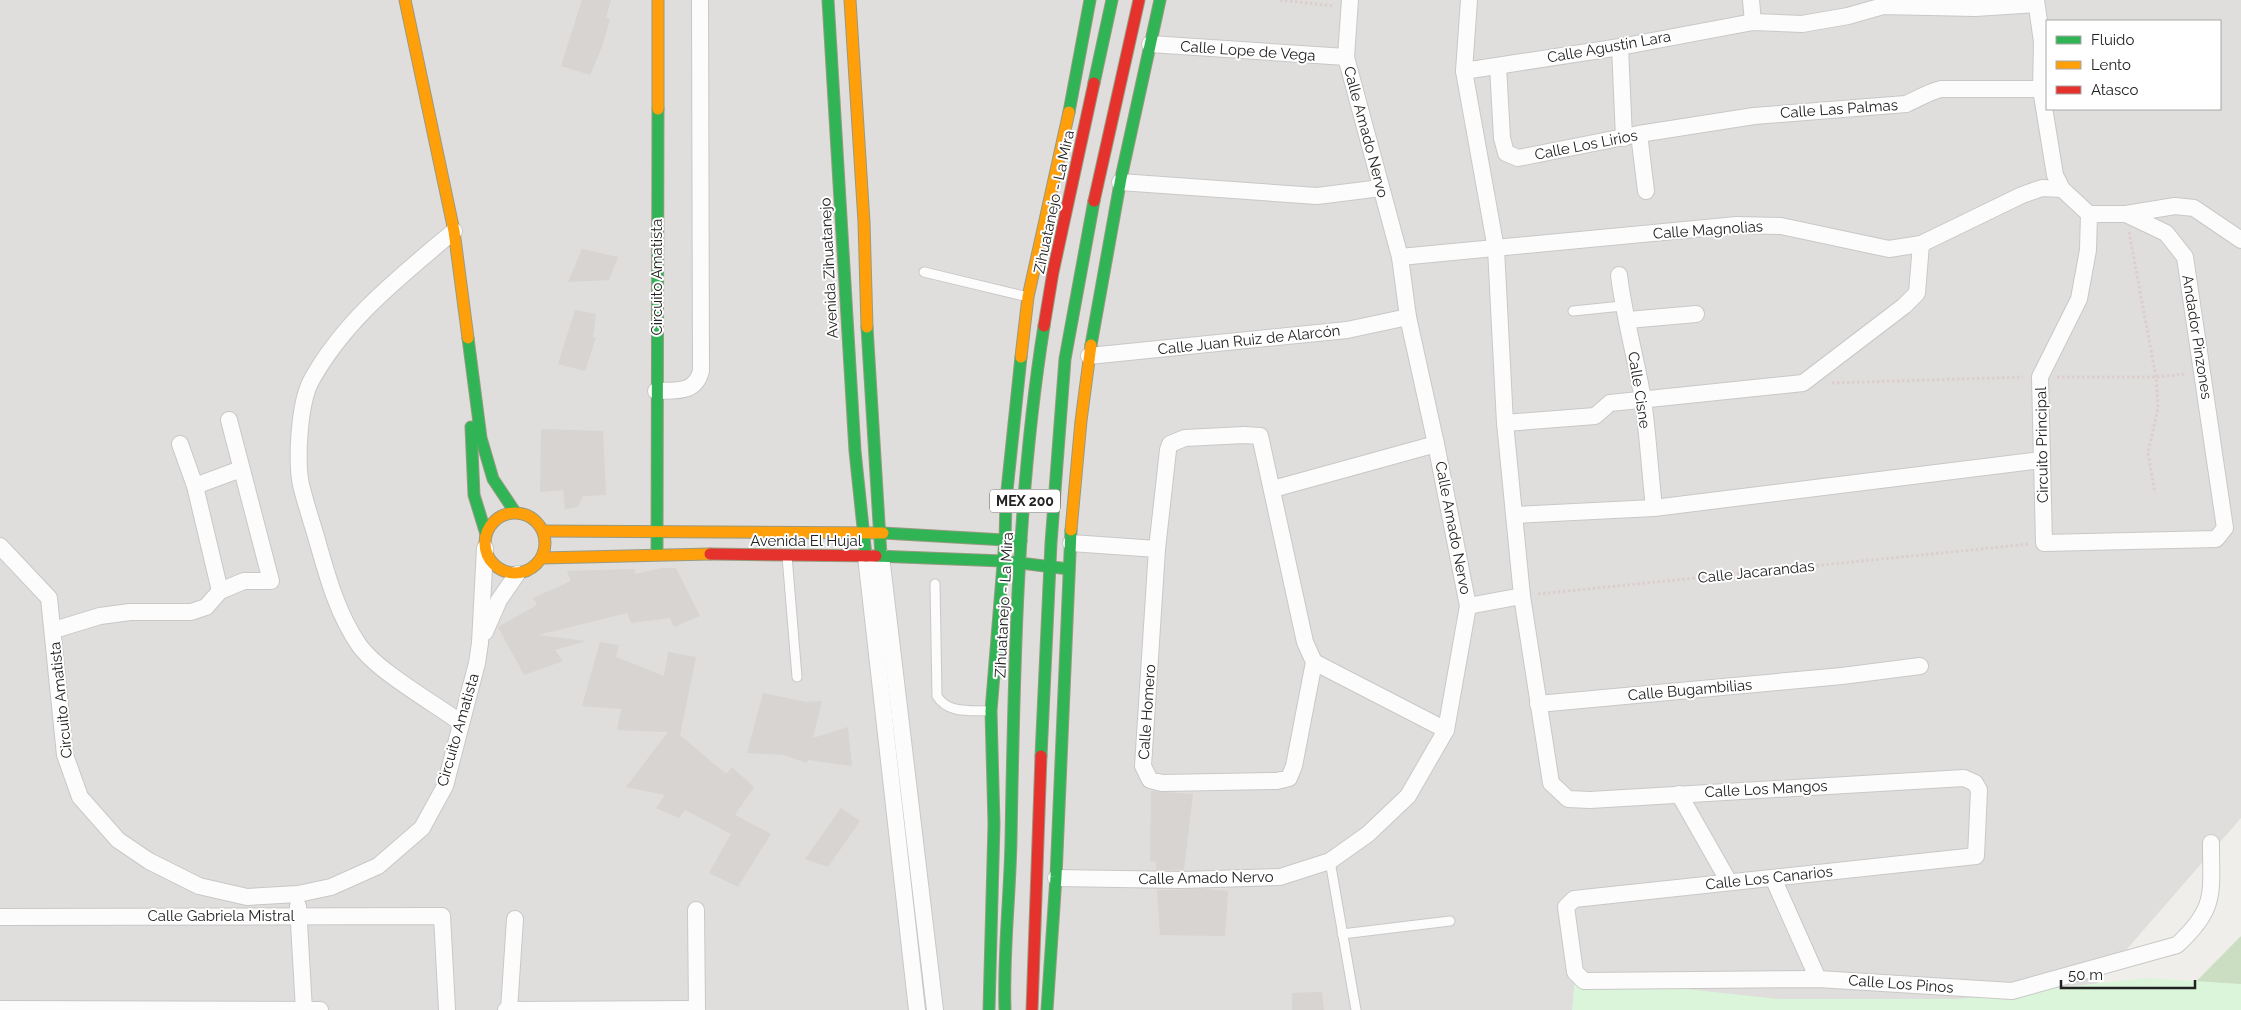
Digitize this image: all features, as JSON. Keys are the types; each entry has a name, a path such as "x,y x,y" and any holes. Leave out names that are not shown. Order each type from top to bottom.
{"main road":[{"name":"Circuito Amatista","path":"405,0 454,231 480,438 493,479 515,512"},
{"name":"Circuito Amatista","path":"657,554 658,0"},
{"name":"Avenida Zihuatanejo","path":"828,0 849,350 863,534 874,556"},
{"path":"850,0 864,222 868,353 879,533 874,556"},
{"path":"986,1007 993,929 994,824 990,711 1006,540 1006,500 1028,297 1067,123 1090,0"},
{"name":"Zihuatanejo - La Mira","path":"1032,1010 1037,844 1050,567 1037,542 1024,507 1042,341 1050,292 1112,0"},
{"name":"Zihuatanejo - La Mira","path":"1005,1010 1004,974 1012,862 1013,738 1022,564 1037,542 1066,359 1099,174 1139,0"},
{"path":"1047,1010 1056,878 1071,543 1089,356 1120,182 1160,0"},
{"path":"849,350 868,353"},
{"name":"Circuito Amatista","path":"473,386 470,462 472,490 477,516 485,541"},
{"path":"515,512 535,521 543,531 545,550 542,558 531,569 517,574 502,571 490,562 485,541 491,524 500,516 515,512"},
{"name":"Avenida El Hujal","path":"543,531 879,533 1071,543"},
{"name":"Avenida El Hujal","path":"542,558 657,554 874,556 1003,561 1070,569"}],"street":[{"path":"656,391 689,389 698,382 702,371 700,0"},
{"path":"1469,0 1464,70 1496,249 1506,423 1522,596 1538,704"},
{"path":"1751,0 1754,22"},
{"path":"2036,2 2042,42 2046,104"},
{"name":"Calle Agustín Lara","path":"1464,70 1620,46 1754,22 1802,24 1848,16 1883,6 1975,8 2036,2"},
{"name":"Calle Amado Nervo","path":"1056,878 1182,880 1280,877 1330,861 1368,834 1408,796 1446,730 1468,606 1436,444 1408,317 1400,257 1346,58 1350,4"},
{"name":"Calle Lope de Vega","path":"1150,44 1346,58"},
{"path":"1620,46 1631,136 1646,191"},
{"name":"Calle Los Lirios","path":"1498,66 1502,138 1506,153 1518,158 1631,136 1754,116"},
{"name":"Calle Las Palmas","path":"1754,116 1906,104 1918,100 1929,92 1941,89 2044,88"},
{"path":"2047,110 2055,175 2062,188 2089,214"},
{"path":"1120,182 1317,196 1381,188"},
{"name":"Calle Magnolias","path":"1400,257 1737,226 1781,226 1889,249 1921,244 2022,195 2042,188 2062,188"},
{"path":"2126,214 2175,206 2194,208 2241,240"},
{"name":"Andador Pinzones","path":"2044,543 2216,539 2224,528 2204,373 2185,257 2166,233 2126,214 2089,214"},
{"name":"Circuito Principal","path":"2044,543 2040,377 2079,299 2088,250 2089,214"},
{"path":"454,231 357,316 331,350 310,383 300,420 300,429 301,484 330,587 348,626 360,646 378,665 461,723"},
{"path":"1506,423 1595,416 1610,404 1803,384 1904,306 1917,293 1921,244"},
{"name":"Calle Cisne","path":"1619,275 1643,400 1654,508"},
{"path":"1625,313 1696,314"},
{"name":"Calle Juan Ruiz de Alarcón","path":"1089,356 1347,330 1408,317"},
{"path":"195,486 241,469 229,420"},
{"name":"Calle Homero","path":"1260,436 1273,489 1305,642 1314,662 1294,766 1289,778 1277,781 1162,783 1150,780 1143,766 1157,549 1170,444 1185,438 1260,436"},
{"path":"180,444 195,486 220,591"},
{"path":"1273,489 1436,444"},
{"path":"1516,515 1654,508 2041,460"},
{"name":"Circuito Amatista","path":"241,469 271,581 244,581 220,591 206,607 191,612 130,612 100,616 54,630 64,755 80,797 118,840 149,861 199,886 247,897 298,894 331,888 378,866 422,828 445,786 480,643 499,600 517,574"},
{"name":"Circuito Amatista","path":"480,643 485,541"},
{"path":"1071,543 1157,549"},
{"path":"0,546 49,598 54,630"},
{"path":"874,556 917,1010"},
{"path":"874,556 935,1010"},
{"path":"1468,606 1522,596"},
{"path":"1314,662 1446,730"},
{"name":"Calle Bugambilias","path":"1538,704 1842,676 1920,666"},
{"name":"Calle Los Mangos","path":"1538,704 1551,782 1568,799 1590,800 1964,778 1975,783 1979,790 1976,856"},
{"path":"1679,794 1729,882"},
{"name":"Calle Los Pinos","path":"1566,907 1575,972 1584,981 1818,979 2012,991 2177,945 2198,926 2211,897 2211,843"},
{"name":"Calle Los Canarios","path":"1566,907 1574,898 1976,856"},
{"path":"1773,878 1818,979"},
{"path":"298,894 304,1010"},
{"path":"515,919 508,1010 697,1010 696,910"},
{"name":"Calle Gabriela Mistral","path":"0,917 442,916 447,1010"},
{"path":"0,1009 320,1010"}],"lane":[{"path":"924,272 1028,297"},
{"path":"1573,311 1625,313"},
{"path":"787,556 797,677"},
{"path":"935,584 937,696 942,704 950,709 990,711"},
{"path":"1330,861 1356,1010"},
{"path":"1342,934 1450,921"}],"path":[{"path":"1280,0 1350,4"},
{"path":"2126,214 2156,377 2158,408 2148,453 2155,493"},
{"path":"1803,384 2040,377 2156,377 2204,373"},
{"name":"Calle Jacarandas","path":"1522,596 2044,543"}],"shaded area":[{"path":"0,0 2241,0 2241,818 2074,1010 0,1010"}],"green space":[{"path":"2241,936 2241,1010 2168,1010"},
{"path":"1575,977 1778,999 1959,999 2146,978 2241,984 2241,1010 1572,1010"}],"building":[{"path":"582,0 611,0 606,18 610,19 602,47 590,75 561,66"},
{"path":"582,249 618,257 609,280 568,282"},
{"path":"575,310 596,314 593,337 596,337 585,371 558,364"},
{"path":"541,429 603,431 606,495 583,496 578,507 565,509 563,490 540,492"},
{"path":"662,568 676,568 700,616 674,627 670,618 631,623 627,613 538,635 586,641 555,650 563,661 524,675 498,627 537,605 533,598 571,581 567,571 634,569 636,574"},
{"path":"600,642 619,645 616,657 664,676 668,652 696,657 680,735 726,774 732,767 754,787 735,815 771,834 738,887 709,873 731,834 685,810 679,818 656,808 665,795 626,787 668,732 617,730 621,709 582,706"},
{"path":"763,693 806,702 822,701 813,738 848,727 852,766 808,760 807,763 784,755 747,753"},
{"path":"1151,791 1193,794 1184,870 1156,870 1156,862 1150,861"},
{"path":"841,808 860,821 828,867 805,859"},
{"path":"1205,889 1228,891 1225,936 1160,935 1157,890"},
{"path":"1322,992 1324,1010 1292,1010 1292,993"}],"traffic: fast":[{"path":"828,0 855,451 866,556"},
{"path":"1069,112 1090,0"},
{"path":"1094,83 1112,0"},
{"path":"1091,345 1121,178 1160,0"},
{"path":"657,554 658,109"},
{"path":"1041,756 1051,543 1065,359 1094,201"},
{"path":"1005,1010 1016,647 1022,518 1035,390 1044,326"},
{"path":"867,327 881,556"},
{"path":"468,338 481,438 493,479 515,512"},
{"path":"989,1010 994,824 991,711 1005,540 1006,500 1021,357"},
{"path":"471,427 474,495 486,534"},
{"path":"1047,1010 1056,877 1071,530"},
{"path":"883,533 1021,541"},
{"path":"876,556 1003,561 1069,569"}],"traffic: slow":[{"path":"405,0 454,231 468,338"},
{"path":"658,0 658,109"},
{"path":"850,0 864,222 867,327"},
{"path":"1021,357 1028,297 1069,112"},
{"path":"1071,530 1081,421 1091,345"},
{"path":"509,513 521,513 532,518 540,526 545,537 545,543 543,555 532,568 521,573 509,573 498,568 490,560 485,549 485,537 490,526 498,518 509,513"},
{"path":"543,531 883,533"},
{"path":"542,558 710,554"}],"traffic: jam":[{"path":"1094,201 1139,0"},
{"path":"1044,326 1053,272 1094,83"},
{"path":"710,554 876,556"},
{"path":"1032,1010 1041,756"}]}
